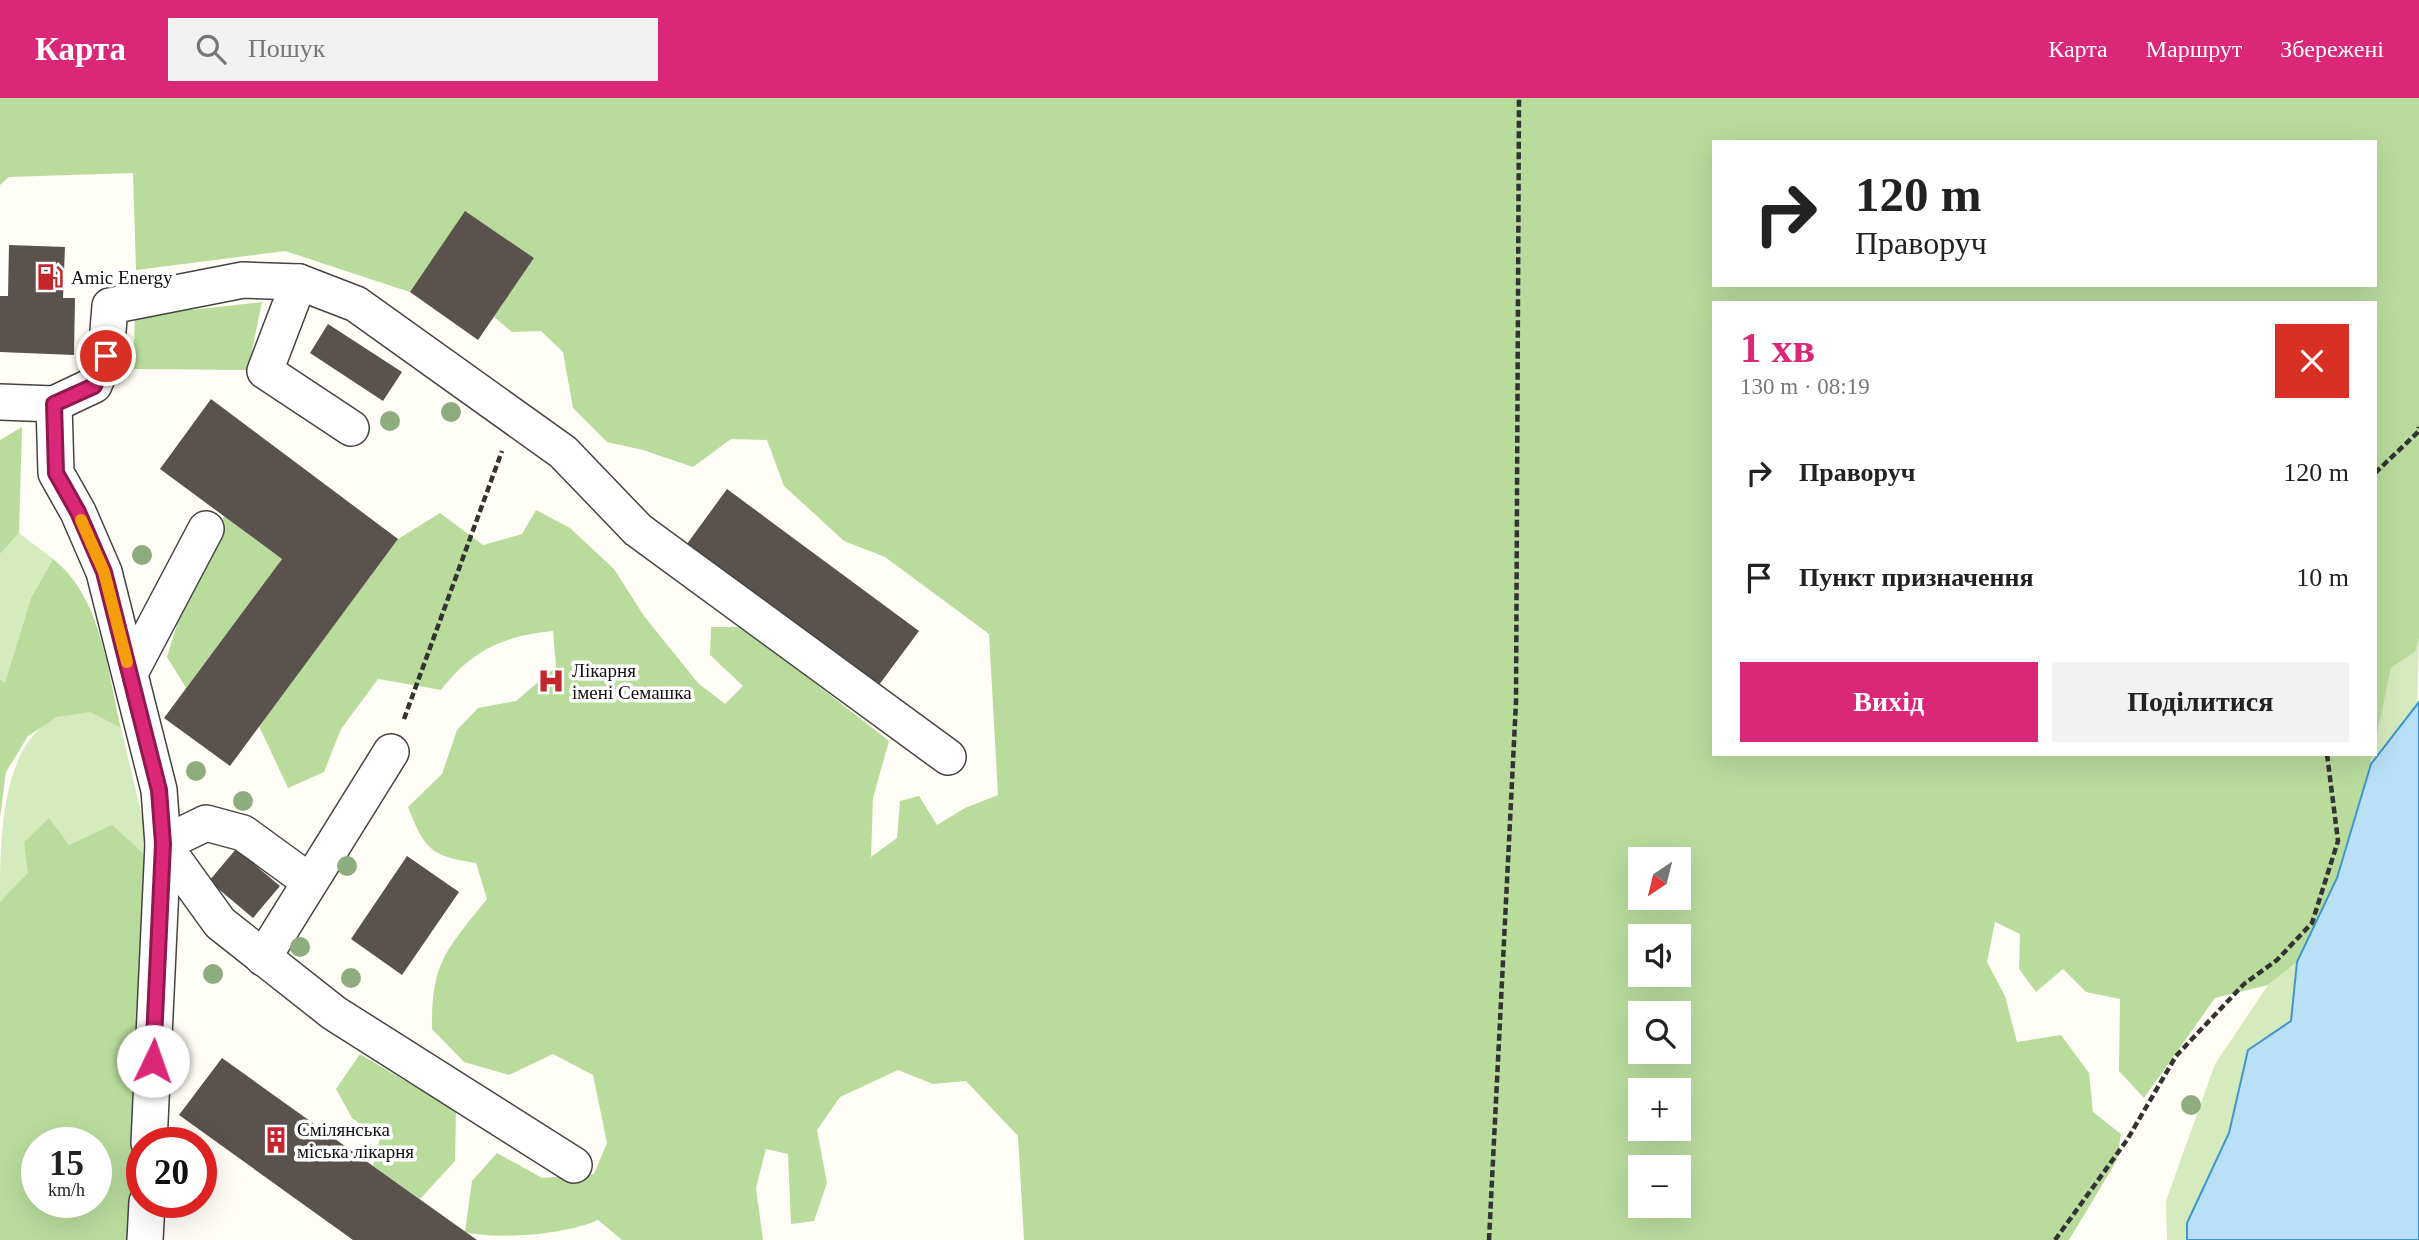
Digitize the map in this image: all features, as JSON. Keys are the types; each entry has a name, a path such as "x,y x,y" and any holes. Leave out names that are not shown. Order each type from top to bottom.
{"lane":[{"path":"0,402 54,404 94,386 106,356 110,306 243,280 299,282 356,304 563,452 638,530 948,757"},
{"path":"299,282 265,371 351,428"},
{"path":"54,404 56,473 78,512 104,572 159,790 163,844 150,1127"},
{"path":"130,673 206,529"},
{"path":"263,958 391,752"},
{"path":"163,844 206,823 243,833 309,881"},
{"path":"163,844 220,923 263,958 334,1013 574,1165"},
{"path":"145,1240 146,1218"}],"path":[{"path":"1489,1240 1516,702 1519,98"},
{"path":"391,752 514,417"},
{"path":"2377,471 2418,432 2419,426"},
{"path":"2055,1240 2127,1140 2176,1056 2244,984 2277,960 2312,923 2338,841 2327,756"}],"green space":[{"path":"0,98 2419,98 2419,639 2415,652 2391,668 2377,735 2377,301 1712,301 1712,756 2372,756 2337,878 2297,962 2268,985 2215,998 2144,1098 2119,1071 2120,999 2086,992 2063,969 2036,992 2019,969 2020,934 1995,922 1987,962 2005,996 2017,1042 2061,1035 2089,1073 2093,1112 2121,1134 2117,1160 2069,1240 1024,1240 1018,1136 966,1081 933,1084 898,1070 840,1097 817,1130 827,1183 814,1221 791,1224 788,1154 766,1149 756,1188 763,1240 622,1240 598,1220 531,1235 494,1236 465,1232 472,1181 497,1153 542,1178 594,1174 607,1143 593,1075 553,1054 509,1075 464,1062 432,1029 432,1006 438,972 452,944 487,899 476,863 439,854 419,833 408,807 442,774 457,730 478,708 516,701 556,667 553,631 519,637 490,647 465,665 441,690 378,679 341,729 324,772 288,788 259,726 398,539 440,513 483,545 522,534 536,510 570,528 614,569 644,616 698,683 725,704 743,686 710,655 711,627 743,627 889,741 873,798 871,857 897,838 900,801 919,796 937,825 965,808 998,795 989,634 885,557 844,541 784,486 767,440 731,439 693,467 643,450 607,442 573,408 563,352 541,331 512,332 494,317 534,258 466,212 410,292 285,251 136,270 133,173 9,177 0,185"},
{"path":"262,302 248,370 133,369 135,316"},
{"path":"22,427 19,533 0,554 0,440"},
{"path":"224,516 282,559 186,688 167,657 183,605"},
{"path":"19,533 53,559 31,598 5,684 0,679 0,554"},
{"path":"53,559 82,593 92,614 100,636 121,728 90,712 57,717 28,736 6,772 0,817 0,679 5,683 31,598"},
{"path":"2419,639 2417,709 2371,764 2373,756 2377,756 2377,735 2391,668 2415,652"},
{"path":"90,712 121,728 144,825 144,854 112,826 69,845 24,842 29,873 0,902 1,851 7,797 24,749 38,730 57,717"},
{"path":"49,818 69,845 112,825 144,854 133,1127 126,1127 126,1218 130,1218 129,1240 0,1240 0,902 28,873 24,842"},
{"path":"2297,962 2291,1021 2248,1050 2229,1133 2187,1223 2187,1240 2167,1240 2166,1201 2215,1064 2268,985"},
{"path":"360,1054 456,1111 455,1161 420,1199 373,1166 380,1138 352,1118 336,1089"}],"water":[{"path":"2419,702 2419,1240 2187,1240 2187,1223 2229,1133 2248,1050 2291,1021 2297,962 2337,878 2371,764"}],"building":[{"path":"465,211 534,258 478,340 410,292"},
{"path":"9,245 65,247 63,298 75,298 74,355 0,352 0,296 8,296"},
{"path":"328,324 402,372 383,401 310,353"},
{"path":"211,399 398,539 230,766 164,718 282,559 160,469"},
{"path":"727,489 919,631 876,689 684,548"},
{"path":"236,849 280,886 253,918 209,881"},
{"path":"407,856 459,892 402,975 351,939"},
{"name":"Смілянська міська лікарня","path":"222,1058 477,1240 353,1240 217,1142 217,1127 196,1127 179,1115"}],"slow traffic":[{"path":"81,520 104,572 127,662"}],"place":[{"name":"Amic Energy","path":"50,277"},
{"name":"Лікарня імені Семашка","path":"551,681"},
{"name":"Смілянська міська лікарня","path":"276,1140"}],"route":[{"path":"106,356 94,386 54,404 56,473 78,512 104,572 159,790 163,844 153,1061"}]}
